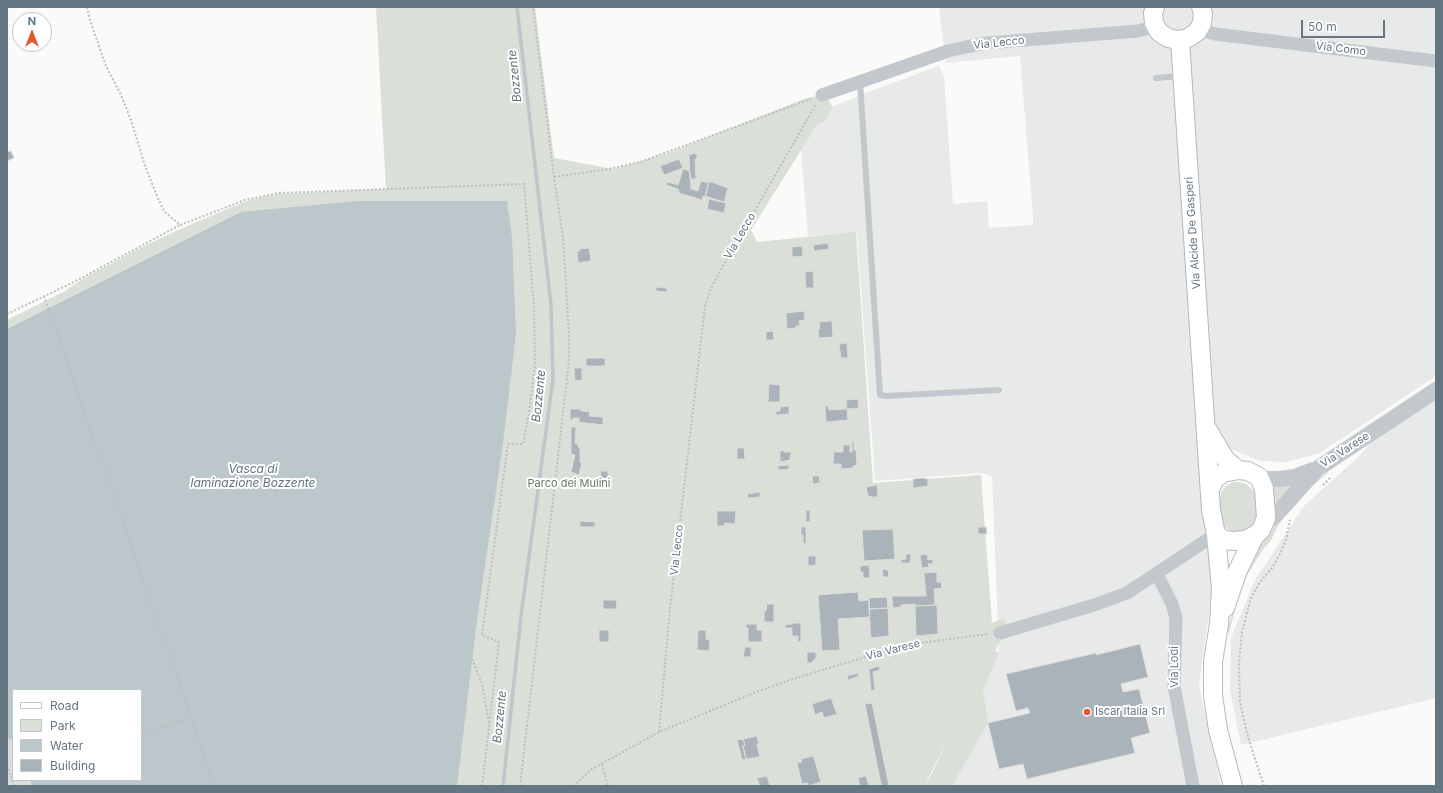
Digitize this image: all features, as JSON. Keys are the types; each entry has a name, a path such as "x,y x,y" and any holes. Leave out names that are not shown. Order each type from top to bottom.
{"main road":[{"path":"1155,7 1153,13 1154,23 1159,32 1168,38 1180,40 1188,38 1197,32 1202,23 1203,13 1201,7"},
{"name":"Via Alcide De Gasperi","path":"1180,40 1210,489"},
{"name":"Via Alcide De Gasperi","path":"1206,426 1226,460 1238,470"},
{"path":"1219,624 1238,570 1266,518 1264,489 1259,477 1248,471 1238,470 1223,473 1214,478 1210,489 1211,510 1216,534 1221,589 1219,624 1214,662 1213,695 1218,730 1233,786"},
{"path":"1216,534 1224,540 1234,542 1245,540 1260,529"}],"street":[{"name":"Via Lecco","path":"822,95 948,51 966,47 987,43 1138,31 1156,26"},
{"name":"Via Como","path":"1200,26 1205,31 1215,34 1436,61"},
{"name":"Via Varese","path":"1260,529 1275,516 1317,469 1436,390"},
{"path":"1259,477 1280,480 1295,477 1317,469"},
{"path":"1000,633 1094,605 1126,593 1216,534"},
{"name":"Via Lodi","path":"1157,574 1172,604 1176,618 1174,686 1194,786"}],"lane":[{"path":"1156,78 1183,76"},
{"path":"860,82 880,394 886,396 999,390"}],"path":[{"path":"87,7 106,66 131,120 145,166 164,211 180,225"},
{"path":"520,786 569,361 570,334 563,238 533,7"},
{"path":"554,177 609,169 640,162 822,95"},
{"name":"Via Lecco","path":"659,732 670,609 705,306 711,288 722,268 822,95"},
{"path":"7,314 74,282 180,225 245,200 279,193 524,184 534,307 535,365 523,444 508,444 482,635 499,642 482,786"},
{"path":"44,296 215,786"},
{"path":"1318,489 1334,474"},
{"path":"1264,786 1248,737 1240,702 1239,663 1242,632 1251,598 1260,582 1272,568 1280,554 1286,540 1290,521 1295,515"},
{"name":"Via Varese","path":"573,786 592,769 659,732 780,684 905,645 1000,633"},
{"path":"472,659 482,684 490,726"},
{"path":"142,733 191,718"},
{"path":"602,764 608,786"},
{"path":"7,765 12,780"}],"shaded area":[{"path":"939,7 1436,7 1436,376 1320,453 1286,462 1261,461 1201,438 1206,532 1213,583 1199,686 1221,786 942,786 999,652 992,476 980,473 875,481 857,233 808,236 801,150 824,110 939,66 944,77 953,204 987,201 989,228 1033,225 1020,56 946,63"},
{"path":"1436,399 1436,698 1241,745 1230,690 1231,638 1255,580 1304,506 1356,459 1374,440"}],"green space":[{"name":"Parco dei Mulini","path":"376,7 535,7 554,158 613,169 618,168 668,153 804,99 817,96 827,98 833,107 824,122 818,123 751,230 757,242 856,232 873,483 981,475 992,623 1005,618 1006,631 995,651 999,652 983,691 988,723 952,786 924,786 7,786 7,320 65,291 84,278 146,245 244,202 278,194 386,189","holes":["949,737 932,773 924,786"]},
{"path":"1328,472 1328,473 1307,491 1316,481"},
{"path":"1300,480 1276,504 1275,503 1270,484"},
{"path":"1233,482 1246,484 1253,490 1256,497 1257,517 1254,524 1249,530 1237,533 1230,531 1224,526 1221,519 1221,492 1226,486"},
{"path":"1299,499 1281,520 1272,538 1243,581 1251,561 1263,541 1276,523"},
{"path":"1241,587 1229,633 1227,632"}],"water":[{"name":"Vasca di laminazione Bozzente","path":"358,201 507,201 512,237 516,334 503,443 477,620 457,786 32,786 30,781 142,781 142,689 12,689 12,740 7,737 7,329 241,212"}],"building":[{"path":"11,151 14,158 7,161 7,152"},
{"path":"695,153 697,154 697,159 695,159 696,179 690,179 689,155"},
{"path":"679,159 683,168 664,175 660,166"},
{"path":"683,169 690,171 691,189 698,191 701,181 709,183 705,197 703,196 702,200 679,193 678,189 666,185 667,182 678,185"},
{"path":"709,181 728,188 724,202 705,196"},
{"path":"709,199 726,203 724,213 707,209"},
{"path":"828,243 829,249 814,251 813,245"},
{"path":"802,246 803,256 792,257 792,247"},
{"path":"589,248 591,261 578,263 577,251 580,251 579,249"},
{"path":"813,271 814,288 806,288 805,272"},
{"path":"656,287 667,288 667,292 656,291"},
{"path":"804,311 805,320 799,321 800,326 787,329 786,313"},
{"path":"832,321 833,337 819,338 819,322"},
{"path":"773,331 774,340 766,340 766,332"},
{"path":"847,343 848,358 841,358 839,344"},
{"path":"586,358 605,358 605,366 586,366"},
{"path":"574,368 582,368 582,380 575,381"},
{"path":"769,384 780,385 780,402 768,402"},
{"path":"858,399 859,408 847,409 846,400"},
{"path":"789,406 789,414 776,415 776,411 780,411 780,407"},
{"path":"825,406 828,406 829,410 847,409 848,420 826,422"},
{"path":"570,409 581,409 581,411 590,412 589,416 603,417 603,425 579,422 579,418 573,418 573,420 570,420"},
{"path":"571,427 576,427 575,443 578,444 578,447 580,447 580,462 582,462 579,475 571,472 575,455 571,454"},
{"path":"852,442 854,442 854,450 856,450 857,465 853,466 853,468 841,469 841,464 833,464 834,452 843,452 843,445 850,445 850,452 852,452"},
{"path":"737,448 744,448 745,459 737,459"},
{"path":"784,450 784,452 791,452 790,460 780,462 780,451"},
{"path":"789,465 789,469 778,470 778,466"},
{"path":"601,471 608,471 608,479 600,478"},
{"path":"812,476 819,476 820,483 813,484"},
{"path":"913,479 928,479 928,486 913,488"},
{"path":"877,485 878,497 868,496 866,487"},
{"path":"760,492 760,497 748,498 747,494"},
{"path":"806,510 810,510 810,522 806,522"},
{"path":"717,511 736,511 735,524 725,523 724,526 717,526"},
{"path":"580,521 595,522 595,527 580,527"},
{"path":"801,527 806,527 806,543 803,544 803,535 801,535"},
{"path":"978,527 986,527 987,534 978,534"},
{"path":"893,529 895,559 864,561 862,530"},
{"path":"906,554 911,554 910,563 901,563 901,560 906,559"},
{"path":"927,554 928,560 933,559 933,564 928,564 929,567 922,568 920,555"},
{"path":"808,556 816,556 816,565 808,566"},
{"path":"869,565 870,578 863,578 863,572 860,572 860,566"},
{"path":"882,569 888,570 889,577 883,577"},
{"path":"937,572 937,582 941,582 942,588 934,589 935,605 901,605 901,607 893,608 892,596 926,596 924,573"},
{"path":"858,592 859,601 869,600 870,617 838,619 840,650 822,651 818,595"},
{"path":"887,597 888,608 869,609 869,598"},
{"path":"603,600 617,600 616,609 603,609"},
{"path":"767,604 774,604 774,622 764,622 764,611 766,611"},
{"path":"937,605 938,634 916,636 915,606"},
{"path":"888,608 889,636 871,638 869,609"},
{"path":"801,623 801,642 798,642 798,636 792,636 792,628 785,628 785,625"},
{"path":"746,624 757,624 757,630 762,630 762,642 748,642 748,628 746,628"},
{"path":"599,630 609,630 609,642 599,642"},
{"path":"698,630 706,630 706,639 710,640 709,651 697,650"},
{"name":"Iscar Italia Srl","path":"1140,644 1148,677 1121,684 1123,692 1139,689 1150,733 1131,738 1135,753 1027,779 1023,764 999,769 988,723 1030,713 1028,708 1016,711 1006,674"},
{"path":"745,647 751,647 751,657 743,657"},
{"path":"807,652 816,652 816,658 811,663 807,663"},
{"path":"879,666 880,670 873,672 875,690 871,691 869,669"},
{"path":"858,673 859,676 848,680 847,676"},
{"path":"831,698 837,714 824,718 822,712 815,715 812,704"},
{"path":"872,703 889,786 882,786 880,779 865,704"},
{"path":"757,736 760,757 746,759 743,739"},
{"path":"743,739 746,759 742,760 737,740"},
{"path":"813,756 821,782 808,786 808,783 802,784 797,763 802,762 801,759"},
{"path":"767,776 770,786 760,786 757,778"},
{"path":"866,776 869,786 860,786 858,778"}],"waterway":[{"name":"Bozzente","path":"503,786 521,616 553,379 551,305 517,7"}],"place":[{"name":"Iscar Italia Srl","path":"1087,712"}]}
